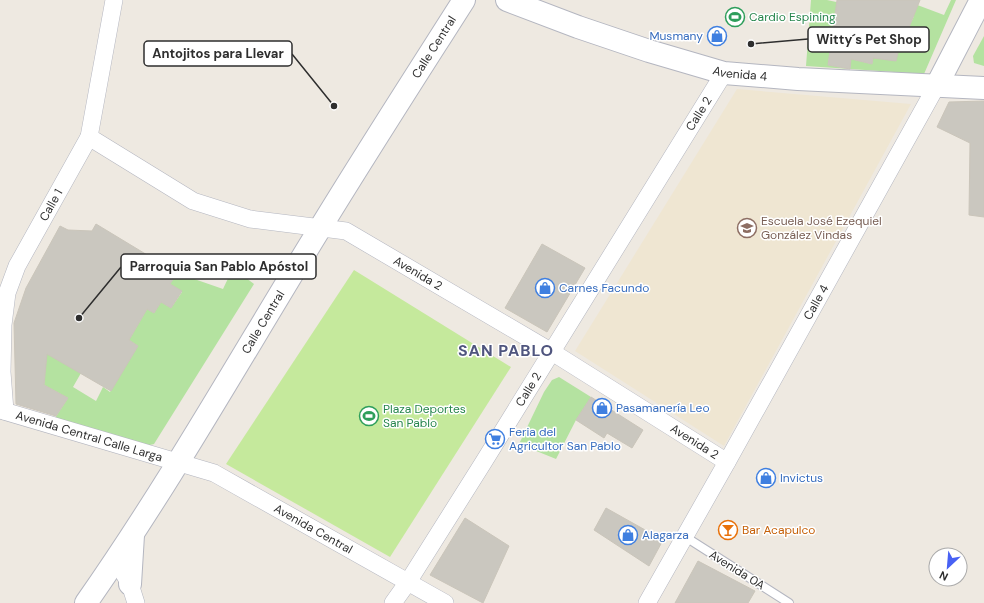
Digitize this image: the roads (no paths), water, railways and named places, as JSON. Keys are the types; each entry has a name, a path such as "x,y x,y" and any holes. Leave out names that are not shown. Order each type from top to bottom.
{"main road":[{"name":"Calle Central","path":"86,603 117,559 179,462 320,228 464,0"},
{"name":"Avenida 4","path":"507,0 642,49 724,73 798,79 984,88"},
{"name":"Calle 4","path":"937,85 981,0"},
{"path":"133,532 133,594"}],"street":[{"name":"Calle 1","path":"3,410 3,325 7,293 17,266 89,137 114,0"},
{"name":"Calle 2","path":"393,603 408,582 552,352 724,73"},
{"name":"Calle 4","path":"647,603 684,536 728,462 937,85"},
{"name":"Avenida 2","path":"89,137 193,201 250,219 346,231 552,352 728,462"},
{"name":"Avenida Central Calle Larga","path":"3,410 179,462"},
{"name":"Avenida Central","path":"179,462 214,473 445,603"},
{"path":"117,559 133,594"}],"lane":[{"name":"Avenida 0A","path":"684,536 789,603"}],"place":[{"name":"Cardio Espining","path":"735,17"},
{"name":"Musmany","path":"717,36"},
{"name":"Witty´s Pet Shop","path":"751,44"},
{"name":"Antojitos para Llevar","path":"334,106"},
{"name":"Escuela José Ezequiel González Vindas","path":"747,228"},
{"name":"Carnes Facundo","path":"545,288"},
{"name":"Parroquia San Pablo Apóstol","path":"79,318"},
{"name":"Pasamanería Leo","path":"602,408"},
{"name":"Plaza Deportes San Pablo","path":"369,416"},
{"name":"Feria del Agricultor San Pablo","path":"495,439"},
{"name":"Invictus","path":"766,478"},
{"name":"Bar Acapulco","path":"728,530"},
{"name":"Alagarza","path":"628,535"}],"district":[{"name":"SAN PABLO","path":"506,350"}]}
